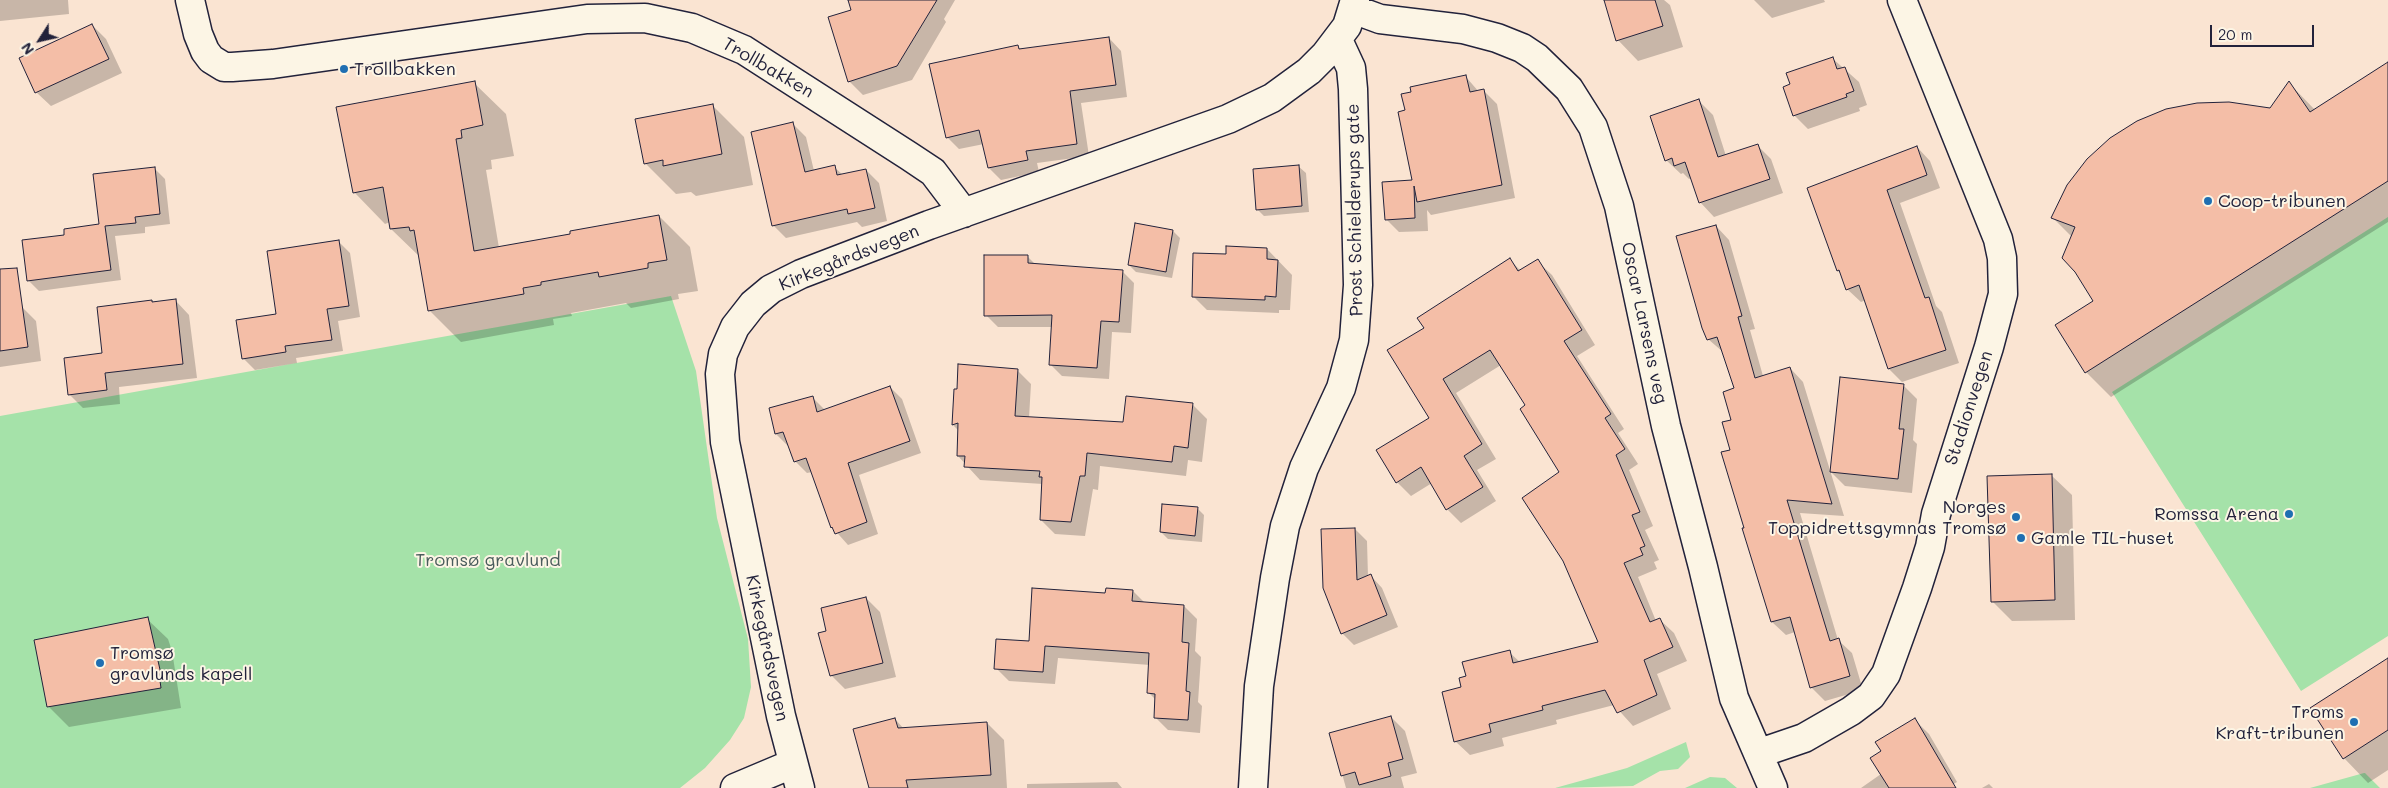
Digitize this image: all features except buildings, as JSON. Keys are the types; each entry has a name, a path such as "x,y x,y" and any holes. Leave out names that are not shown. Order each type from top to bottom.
{"street":[{"name":"Trollbakken","path":"190,0 198,34 205,51 212,59 224,67 273,64 587,19 645,18 692,28 744,50 933,172 964,213"},
{"name":"Stadionvegen","path":"1760,753 1804,738 1851,712 1871,696 1886,674 1930,547 1936,514 1989,347 2003,294 2002,258 1998,239 1902,0"},
{"name":"Kirkegårdsvegen","path":"735,788 796,776 740,523 724,442 720,403 723,354 735,327 753,304 771,289 809,271 964,213 1228,119 1272,98 1315,66 1338,40 1354,5"},
{"name":"Oscar Larsens veg","path":"1354,5 1380,20 1464,29 1497,38 1522,48 1537,58 1569,89 1593,127 1619,206 1664,417 1734,698 1760,753 1773,788"},
{"name":"Prost Schielderups gate","path":"1253,788 1259,686 1275,578 1285,526 1304,468 1343,381 1354,340 1358,285 1354,89 1351,68 1338,40"}],"green space":[{"name":"Romssa Arena","path":"2388,217 2388,636 2301,691 2112,392"},
{"name":"Tromsø gravlund","path":"671,296 696,371 717,518 748,639 751,687 744,718 730,740 705,768 680,788 0,788 0,416"},
{"path":"1686,742 1690,757 1678,769 1660,771 1633,786 1555,788 1627,768"},
{"path":"2364,773 2380,788 2310,788"},
{"path":"1710,777 1725,778 1737,788 1685,788"}],"place":[{"name":"Trollbakken","path":"344,69"},
{"name":"Coop-tribunen","path":"2208,201"},
{"name":"Romssa Arena","path":"2289,514"},
{"name":"Norges Toppidrettsgymnas Tromsø","path":"2016,517"},
{"name":"Gamle TIL-huset","path":"2021,538"},
{"name":"Tromsø gravlunds kapell","path":"100,663"},
{"name":"Troms Kraft-tribunen","path":"2354,722"}]}
